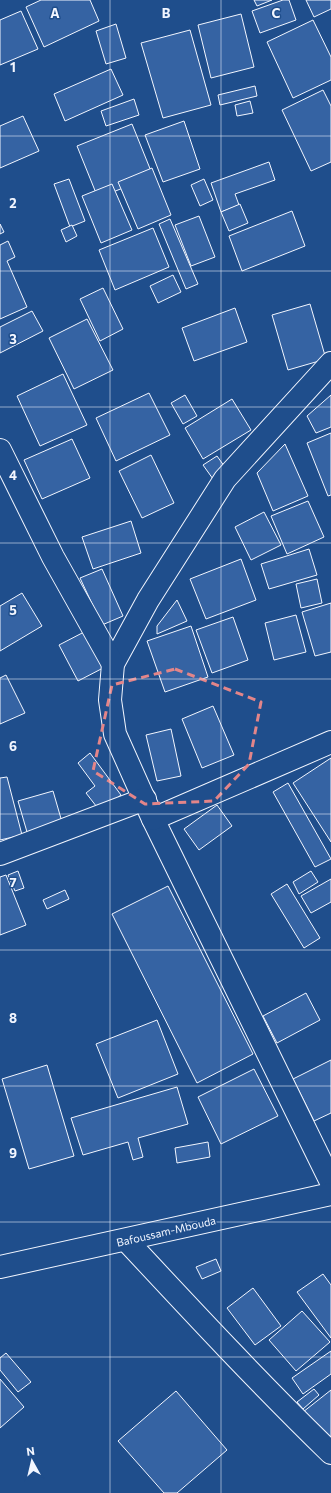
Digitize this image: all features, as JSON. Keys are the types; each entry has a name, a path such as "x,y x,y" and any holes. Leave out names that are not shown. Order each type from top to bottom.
{"main road":[{"path":"331,362 225,479 148,600 113,664 110,700 115,734 149,809 331,1182"},
{"path":"0,450 53,557 113,664"},
{"path":"0,854 149,809 331,742"},
{"name":"Bafoussam-Mbouda","path":"0,1267 331,1194"},
{"path":"126,1240 232,1355 331,1453"}],"highlighted area":[{"path":"175,669 261,702 249,764 214,801 145,804 93,771 112,685"}],"building":[{"path":"41,0 90,0 99,21 44,47 26,7"},
{"path":"254,0 272,0 257,6"},
{"path":"283,0 289,0 296,20 260,33 252,11"},
{"path":"306,0 331,0 331,9 314,17"},
{"path":"21,11 38,49 0,65 0,20"},
{"path":"241,14 254,67 211,78 198,25"},
{"path":"313,20 331,57 331,80 293,98 267,42"},
{"path":"116,24 126,58 106,64 96,31"},
{"path":"190,30 211,105 163,118 141,43"},
{"path":"111,69 123,95 65,121 54,94"},
{"path":"255,86 257,96 220,105 218,95"},
{"path":"323,90 331,106 331,162 311,171 282,110"},
{"path":"134,99 139,115 106,126 101,111"},
{"path":"250,101 253,113 237,116 235,105"},
{"path":"23,116 39,151 0,168 0,126"},
{"path":"184,121 200,169 163,182 145,135"},
{"path":"132,124 153,176 98,198 77,146"},
{"path":"269,162 275,180 235,194 239,205 221,212 211,183"},
{"path":"152,168 171,215 138,229 118,182"},
{"path":"69,179 85,221 70,227 54,184"},
{"path":"204,179 213,200 200,206 191,185"},
{"path":"112,184 132,230 101,243 82,196"},
{"path":"240,204 248,223 229,231 221,212"},
{"path":"292,211 305,246 242,271 229,236"},
{"path":"199,216 215,257 191,266 175,225"},
{"path":"170,219 198,284 186,289 159,224"},
{"path":"0,224 4,232 0,234"},
{"path":"72,225 77,236 66,242 61,230"},
{"path":"153,228 169,267 115,290 99,250"},
{"path":"8,241 15,257 7,261 27,307 0,319 0,245"},
{"path":"173,275 181,292 158,303 150,286"},
{"path":"103,288 123,329 100,341 80,299"},
{"path":"310,304 326,359 288,370 272,315"},
{"path":"235,308 247,342 194,361 182,328"},
{"path":"32,311 43,331 0,353 0,327"},
{"path":"87,319 113,370 74,389 49,338"},
{"path":"63,374 87,425 40,446 17,396"},
{"path":"149,393 170,435 116,461 96,418"},
{"path":"185,395 197,416 183,424 171,403"},
{"path":"331,395 331,427 316,433 307,416"},
{"path":"232,399 251,430 203,459 185,428"},
{"path":"331,433 331,495 328,496 307,443"},
{"path":"72,439 90,478 42,499 24,460"},
{"path":"285,444 308,496 273,511 257,473"},
{"path":"151,455 174,503 142,518 119,471"},
{"path":"217,456 227,470 213,479 203,465"},
{"path":"308,501 324,537 287,554 271,516"},
{"path":"264,512 281,545 251,560 235,527"},
{"path":"131,521 141,553 93,569 82,537"},
{"path":"309,549 317,575 269,589 261,564"},
{"path":"241,559 256,600 206,619 190,579"},
{"path":"102,569 123,616 102,625 80,578"},
{"path":"317,579 322,603 301,608 296,584"},
{"path":"22,593 42,626 0,651 0,606"},
{"path":"177,600 187,621 157,634 157,626"},
{"path":"331,603 331,652 315,656 302,612"},
{"path":"296,615 306,652 274,660 265,623"},
{"path":"233,617 248,660 212,673 196,630"},
{"path":"191,626 208,677 165,692 147,641"},
{"path":"86,631 105,667 78,681 59,645"},
{"path":"6,675 25,713 0,724 0,678"},
{"path":"213,706 234,755 202,768 182,719"},
{"path":"171,729 181,776 157,781 146,735"},
{"path":"90,753 121,795 100,811 86,793 95,786 78,763"},
{"path":"331,758 331,842 293,783"},
{"path":"7,777 22,835 0,840 0,778"},
{"path":"288,783 331,859 315,867 273,792"},
{"path":"53,791 62,822 27,832 18,801"},
{"path":"217,805 232,826 199,850 184,829"},
{"path":"18,871 24,888 15,891 8,875"},
{"path":"311,871 318,882 299,894 293,882"},
{"path":"6,875 26,925 0,935 0,877"},
{"path":"331,879 331,902 311,913 301,896"},
{"path":"287,884 320,938 304,948 271,894"},
{"path":"168,886 253,1054 197,1083 112,914"},
{"path":"65,890 69,899 47,909 43,900"},
{"path":"306,993 320,1020 277,1043 263,1016"},
{"path":"157,1020 178,1074 118,1098 96,1044"},
{"path":"331,1060 331,1113 314,1121 293,1079"},
{"path":"47,1065 74,1156 29,1169 2,1079"},
{"path":"254,1069 278,1116 221,1144 198,1097"},
{"path":"177,1087 188,1124 138,1138 143,1157 133,1160 128,1142 83,1155 71,1118"},
{"path":"208,1142 210,1157 177,1163 175,1148"},
{"path":"216,1259 221,1271 202,1279 196,1267"},
{"path":"323,1274 331,1285 331,1338 297,1292"},
{"path":"253,1288 281,1326 255,1345 227,1308"},
{"path":"302,1311 330,1342 296,1371 269,1340"},
{"path":"331,1351 331,1374 303,1394 292,1378"},
{"path":"6,1353 31,1382 18,1392 0,1370 0,1358"},
{"path":"0,1379 24,1407 0,1428"},
{"path":"314,1389 319,1395 303,1409 297,1402"},
{"path":"331,1390 331,1447 303,1412"},
{"path":"176,1391 227,1450 177,1493 164,1493 118,1441"}]}
